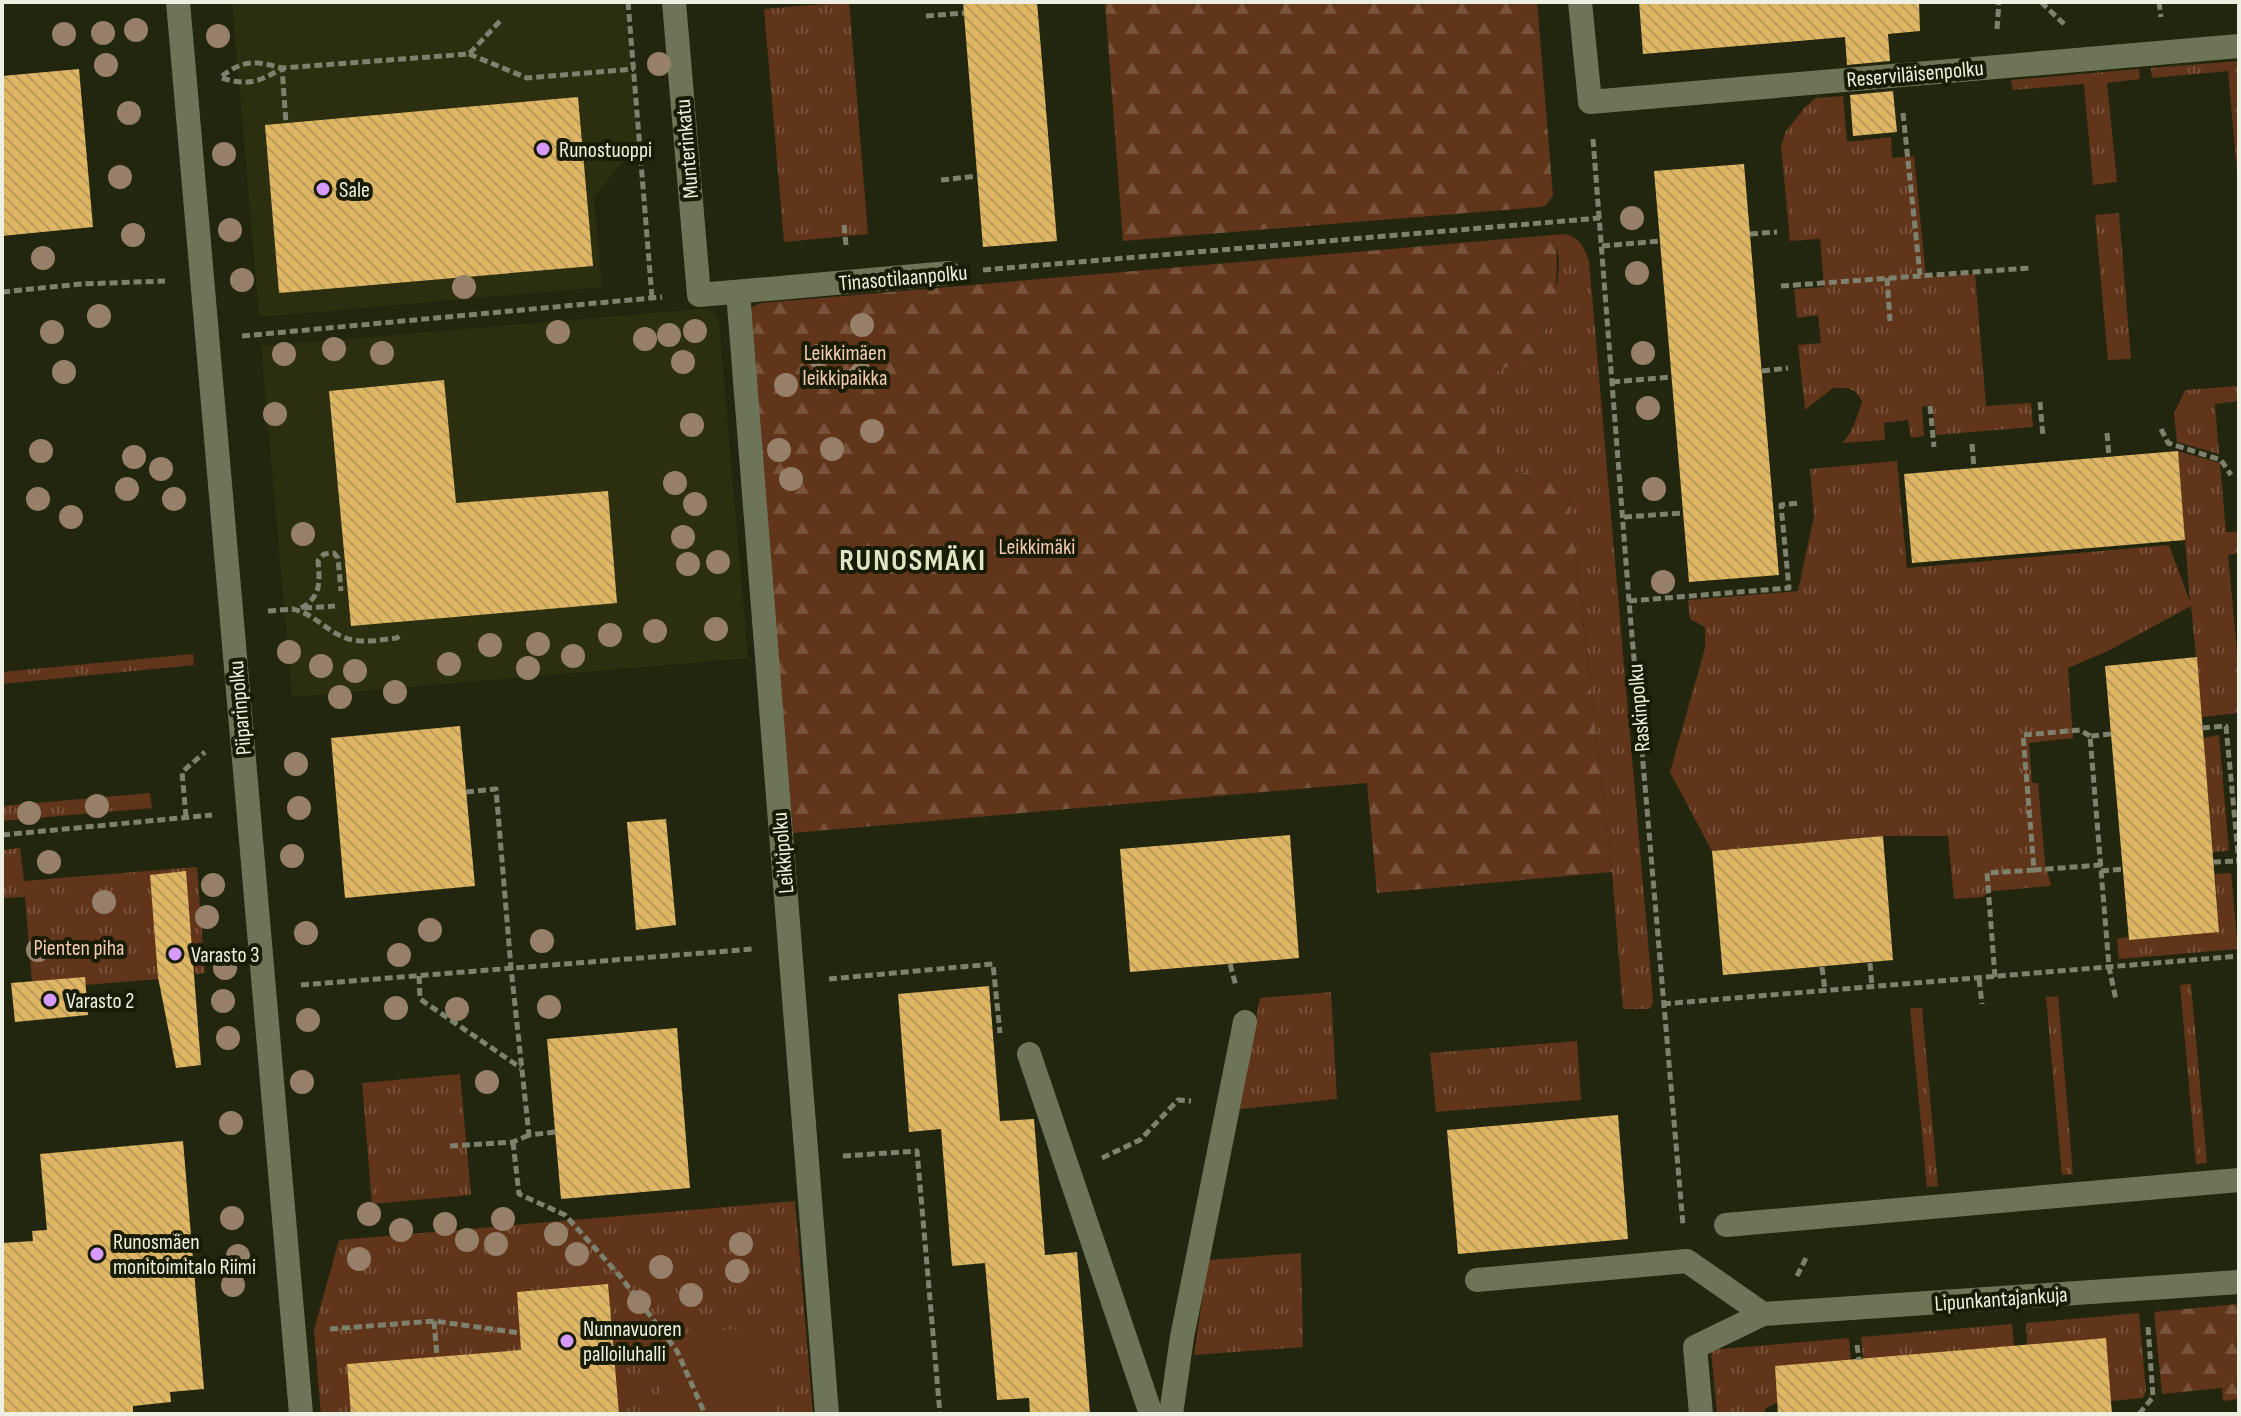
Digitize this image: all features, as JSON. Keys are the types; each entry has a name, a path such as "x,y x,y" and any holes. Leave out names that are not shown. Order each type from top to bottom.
{"street":[{"name":"Piiparinpolku","path":"178,2 301,1414"},
{"name":"Munterinkatu","path":"674,2 699,295"},
{"path":"1580,2 1590,102"},
{"name":"Reserviläisenpolku","path":"1590,102 2239,46"},
{"name":"Tinasotilaanpolku","path":"699,295 949,273"},
{"name":"Leikkipolku","path":"738,292 827,1414"},
{"path":"1171,1414 1182,1337 1245,1022"},
{"path":"1029,1054 1151,1414"},
{"path":"1726,1225 2239,1180"},
{"path":"1477,1280 1687,1261 1771,1314"},
{"name":"Lipunkantajankuja","path":"1771,1314 2239,1282"},
{"path":"1701,1414 1695,1347 1771,1314"}],"path":[{"path":"628,2 652,298"},
{"path":"926,16 964,13"},
{"path":"469,54 501,20"},
{"path":"220,77 238,64 260,62 282,68 469,54 527,78 634,69"},
{"path":"240,84 261,81 282,68"},
{"path":"282,68 286,123"},
{"path":"1899,76 1920,275"},
{"name":"Raskinpolku","path":"1590,102 1629,601 1687,1261"},
{"path":"941,180 978,176"},
{"name":"Tinasotilaanpolku","path":"949,273 1600,218"},
{"path":"1750,234 1777,232"},
{"path":"1602,246 1660,241"},
{"path":"1781,286 2030,268"},
{"path":"2,292 81,284 202,278"},
{"path":"1887,278 1890,321"},
{"path":"207,340 699,295"},
{"path":"1762,371 1788,368"},
{"path":"1612,382 1671,377"},
{"path":"2040,402 2043,437"},
{"path":"1930,406 1934,447"},
{"path":"2161,429 2168,443 2221,460 2231,475"},
{"path":"2107,433 2109,456"},
{"path":"1972,444 1974,468"},
{"path":"1629,601 1789,588 1777,505 1799,503"},
{"path":"1623,517 1683,513"},
{"path":"301,608 314,599 319,588 318,561 324,554 334,553 338,558 341,591"},
{"path":"231,613 335,606"},
{"path":"292,609 309,614 340,635 354,640 397,638 401,634"},
{"path":"2202,728 2226,726 2239,863 2213,862"},
{"path":"2034,870 2023,735 2080,730 2090,736 2111,734"},
{"path":"2090,736 2109,967 2116,1000"},
{"path":"186,817 182,772 205,752"},
{"path":"466,792 496,789 529,1135"},
{"path":"2,835 249,813"},
{"path":"1995,977 1987,873 2123,869"},
{"path":"264,988 790,946"},
{"path":"1663,1004 2239,956"},
{"path":"1870,963 1872,987"},
{"path":"792,982 993,964 1002,1055 1029,1054"},
{"path":"1822,967 1825,991"},
{"path":"419,976 420,999 522,1069"},
{"path":"1979,979 1982,1004"},
{"path":"1070,1174 1140,1140 1178,1100 1227,1105"},
{"path":"450,1146 513,1142 529,1135 555,1132"},
{"path":"513,1142 519,1194 565,1215 620,1276 677,1351 705,1414"},
{"path":"806,1159 917,1151 940,1414"},
{"path":"1771,1314 1827,1216"},
{"path":"293,1332 434,1321 520,1333"},
{"path":"434,1321 437,1357"},
{"path":"2139,1414 2153,1397 2148,1322"}],"shaded area":[{"path":"232,2 625,2 637,144 594,197 602,287 259,317"},
{"path":"703,309 714,311 719,321 748,658 292,697 261,346"}],"green space":[{"path":"849,2 868,234 784,242 764,9"},
{"path":"1105,2 1537,2 1553,196 1545,206 1540,207 1123,241"},
{"path":"2239,61 2237,173 2228,71 2152,78 2151,68"},
{"path":"2139,69 2140,79 2107,83 2117,182 2093,185 2084,84 2013,90 2011,80"},
{"path":"1843,96 1847,142 1891,137 1892,158 1914,156 1926,277 1975,274 1986,406 2031,403 2033,427 1936,435 1932,405 1922,407 1924,436 1911,438 1908,420 1884,423 1885,440 1842,443 1852,429 1862,402 1854,391 1833,388 1805,410 1798,345 1821,343 1818,315 1797,318 1794,289 1824,287 1820,239 1790,241 1781,146 1786,131 1816,98"},
{"path":"2119,213 2131,359 2108,360 2095,215"},
{"path":"1563,234 1580,243 1589,261 1653,1000 1648,1009 1623,1009 1612,872 1569,499 1539,474 1503,471 1486,432 1486,376 1538,354 1559,267 1555,241 1542,236"},
{"name":"Leikkimäki","path":"1542,236 1557,243 1556,293 1538,354 1486,376 1486,432 1504,471 1539,474 1569,499 1612,872 1377,893 1367,783 793,833 748,319 753,306"},
{"path":"2239,386 2239,401 2215,404 2219,454 2177,442 2174,414 2185,390"},
{"path":"2178,451 2220,463 2226,532 2239,532 2239,553 2228,555 2239,672 2239,713 2202,717 2191,606 2108,651 2068,668 2073,738 2029,743 2032,783 2038,783 2045,863 2051,886 1992,891 1982,897 1954,899 1948,836 1883,836 1712,851 1670,772 1705,648 1705,627 1690,619 1688,600 1798,591 1814,516 1810,469 1897,461 1907,568 2169,545 2190,602"},
{"path":"193,654 194,665 2,684 2,672"},
{"path":"2219,735 2229,851 2213,852 2203,738"},
{"path":"150,793 152,808 2,821 2,806"},
{"name":"Pienten piha","path":"20,848 24,881 197,867 205,973 195,974 190,930 159,979 85,985 32,982 25,897 2,898 2,850"},
{"path":"2231,873 2238,949 2119,959 2117,939 2219,932 2215,874"},
{"path":"2191,984 2207,1163 2196,1164 2180,985"},
{"path":"1331,992 1337,1099 1240,1109 1260,998"},
{"path":"2058,996 2073,1174 2062,1175 2046,997"},
{"path":"1910,1008 1922,1008 1938,1186 1927,1187"},
{"path":"1577,1041 1581,1100 1436,1112 1430,1053"},
{"path":"460,1074 471,1195 372,1204 362,1083"},
{"path":"795,1201 813,1414 321,1414 314,1330 339,1240"},
{"path":"1301,1253 1303,1347 1194,1355 1208,1260"},
{"path":"2239,1304 2239,1399 2223,1401 2222,1388 2162,1394 2154,1312"},
{"path":"2139,1313 2146,1391 2143,1398 2111,1401 2105,1338 2027,1345 2026,1323"},
{"path":"2012,1324 2014,1346 1863,1359 1861,1337"},
{"path":"768,1327 775,1414 663,1414 657,1336"},
{"path":"1849,1338 1851,1360 1765,1409 1765,1414 1717,1414 1711,1350"}],"building":[{"path":"963,2 1037,2 1057,241 983,247"},
{"path":"1639,2 1919,2 1920,31 1888,34 1890,61 1847,65 1845,37 1643,54"},
{"path":"79,69 93,227 2,236 2,76"},
{"path":"1893,91 1897,132 1853,136 1850,95"},
{"path":"578,97 593,266 279,293 265,125"},
{"path":"1744,164 1779,575 1689,582 1654,171"},
{"path":"444,380 456,503 608,491 617,603 351,626 329,391"},
{"path":"2178,451 2185,540 1912,563 1904,474"},
{"path":"2197,657 2219,932 2129,940 2105,666"},
{"path":"460,726 475,886 345,898 331,738"},
{"path":"666,819 676,925 636,930 627,822"},
{"path":"1290,835 1299,958 1130,972 1120,849"},
{"path":"1883,836 1893,960 1723,975 1712,851"},
{"path":"186,871 201,1065 176,1068 158,977 150,875"},
{"name":"Varasto 2","path":"85,977 88,1015 15,1022 11,983"},
{"path":"989,986 1000,1121 1034,1119 1045,1255 1077,1252 1090,1414 1030,1414 1029,1398 997,1400 985,1263 952,1266 941,1129 909,1132 898,994"},
{"path":"677,1028 690,1188 561,1199 547,1039"},
{"path":"1618,1115 1628,1239 1458,1254 1447,1130"},
{"name":"Runosmäen monitoimitalo Riimi","path":"183,1141 204,1389 170,1392 171,1402 133,1406 133,1414 2,1414 2,1243 33,1241 32,1231 47,1230 40,1154"},
{"name":"Nunnavuoren palloiluhalli","path":"608,1284 619,1414 351,1414 347,1364 521,1350 517,1292"},
{"path":"2106,1338 2112,1414 1778,1414 1775,1366"}],"place":[{"name":"Runostuoppi","path":"543,149"},
{"name":"Sale","path":"323,189"},
{"name":"Varasto 3","path":"175,954"},
{"name":"Varasto 2","path":"50,1000"},
{"name":"Runosmäen monitoimitalo Riimi","path":"97,1254"},
{"name":"Nunnavuoren palloiluhalli","path":"567,1341"}],"district":[{"name":"RUNOSMÄKI","path":"913,560"}],"park label":[{"name":"Leikkimäen leikkipaikka","path":"845,364"}]}
